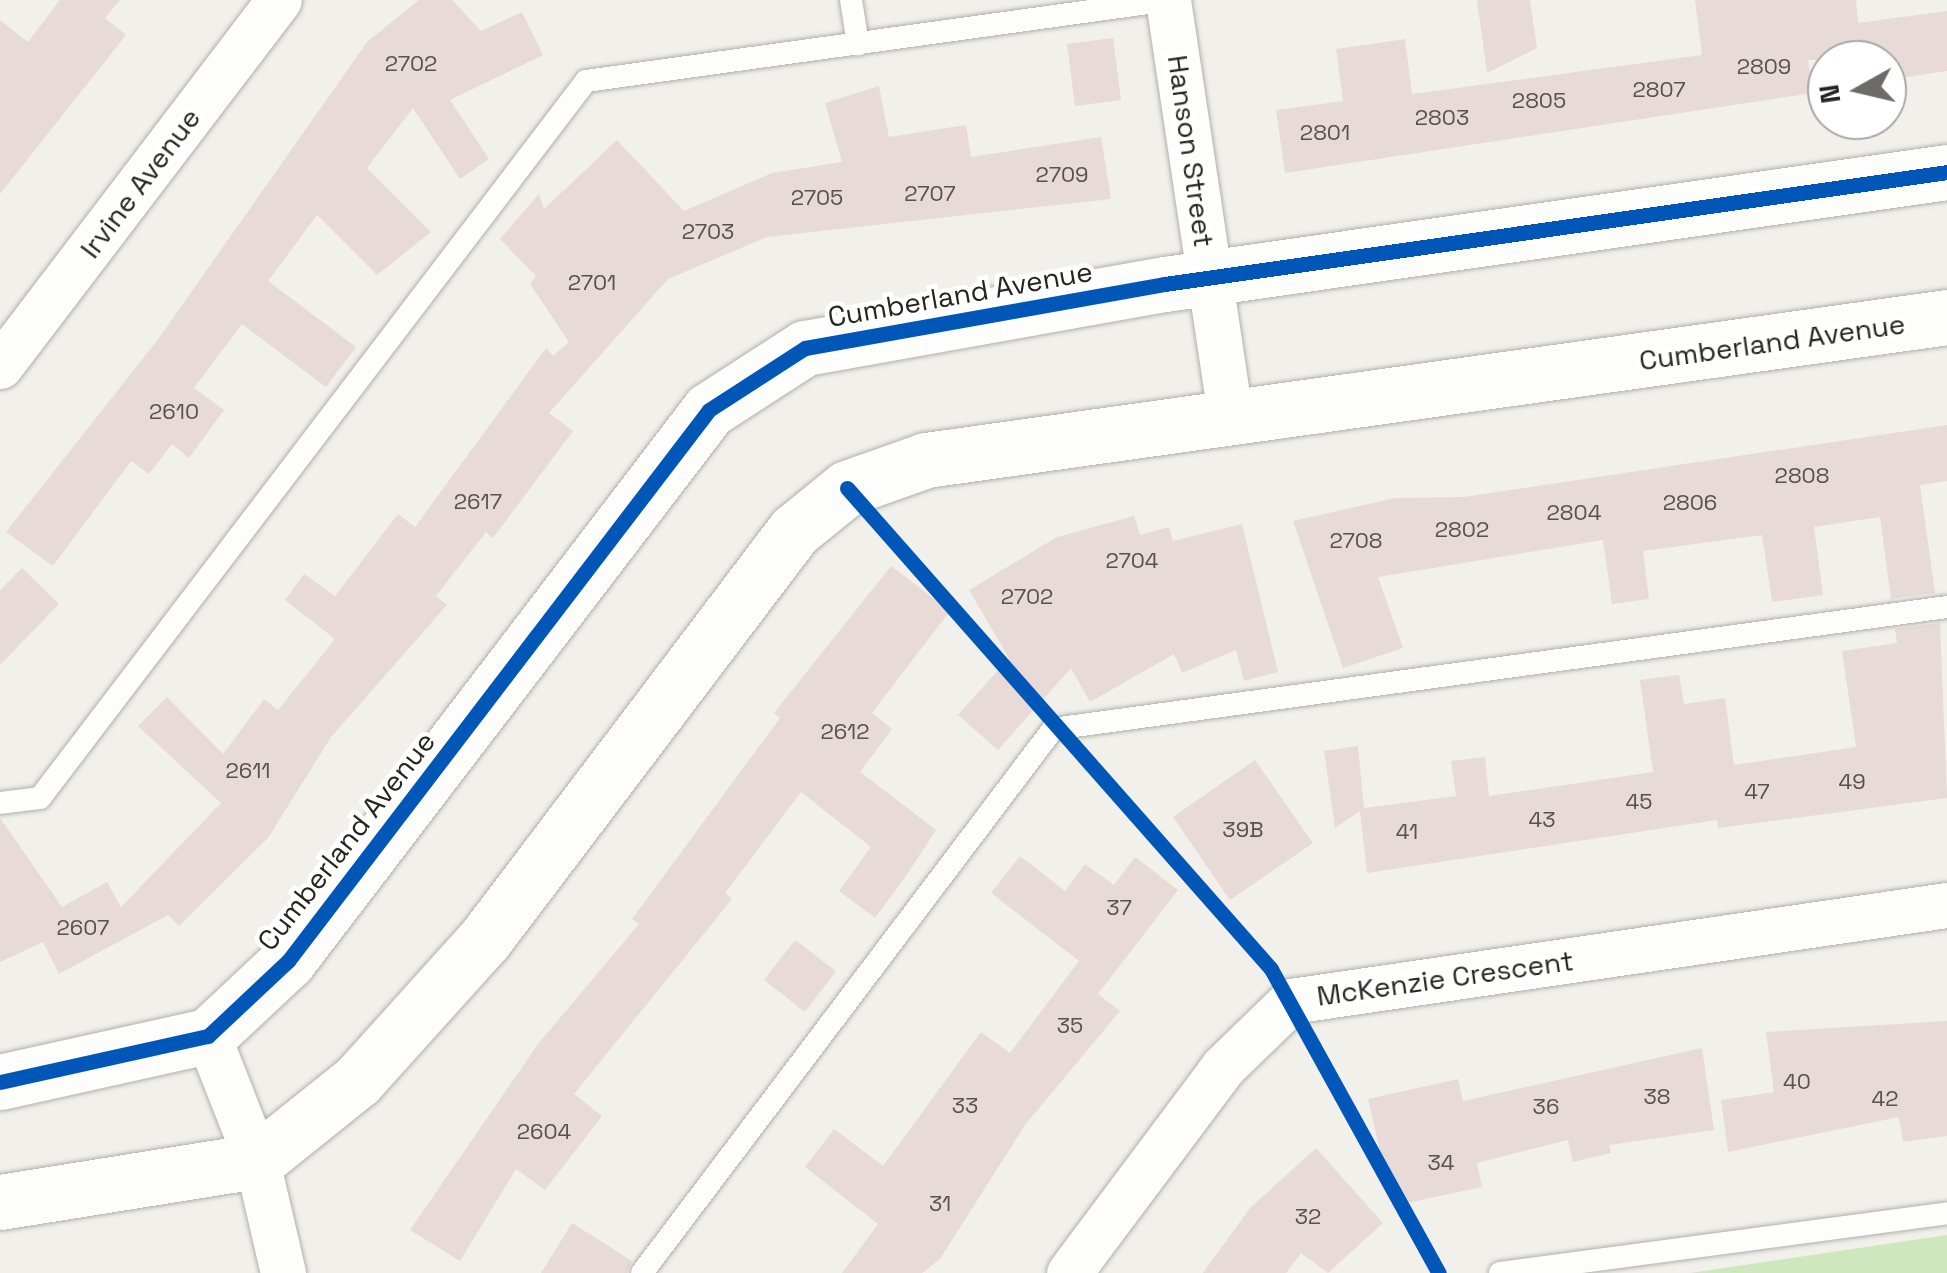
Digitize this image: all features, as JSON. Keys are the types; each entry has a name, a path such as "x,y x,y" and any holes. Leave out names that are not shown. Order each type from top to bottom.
{"street":[{"name":"Irvine Avenue","path":"0,366 279,0"},
{"name":"Hanson Street","path":"1169,0 1231,420"},
{"name":"Cumberland Avenue","path":"208,1036 288,961 708,410 805,348 1209,278 1947,172"},
{"name":"Cumberland Avenue","path":"0,1202 257,1160 358,1080 484,940 794,530 847,488 926,460 1947,317"},
{"name":"McKenzie Crescent","path":"1069,1273 1222,1067 1292,1001 1947,905"},
{"path":"0,1082 208,1036 257,1160 283,1273"}],"lane":[{"path":"852,0 858,44"},
{"path":"0,804 40,798 586,81 1169,0"},
{"path":"642,1273 1053,729 1947,607"},
{"path":"1500,1273 1947,1213"}],"green space":[{"path":"1947,1235 1947,1273 1690,1273"}],"building":[{"path":"60,0 120,0 105,18 126,35 0,194 0,20 28,42"},
{"path":"419,0 452,0 481,31 522,12 543,55 450,100 489,159 460,179 413,108 367,168 431,232 377,275 317,215 268,281 356,347 326,387 242,324 194,388 224,410 189,458 172,444 149,474 131,461 53,566 6,532 159,338 367,42"},
{"path":"1477,0 1530,0 1537,48 1487,73"},
{"path":"1695,0 1856,0 1858,23 1947,11 1947,71 1907,77 1907,40 1807,40 1807,94 1285,173 1276,110 1343,101 1336,49 1405,39 1412,94 1702,55"},
{"path":"1113,38 1121,100 1075,106 1067,44"},
{"path":"879,86 889,137 966,125 971,157 1101,137 1111,199 767,237 668,279 549,413 573,431 493,538 486,532 436,596 447,605 331,737 268,838 179,926 168,915 59,974 43,942 0,962 0,818 62,907 107,882 121,907 221,803 138,726 167,697 223,754 264,699 278,710 335,639 285,600 304,574 335,596 398,514 415,527 546,348 553,356 569,342 530,284 536,276 500,239 539,194 544,209 617,140 684,211 772,173 842,162 825,103"},
{"path":"1947,425 1947,481 1920,485 1935,593 1891,599 1880,517 1814,527 1823,595 1772,602 1762,535 1643,551 1649,599 1612,604 1603,540 1378,577 1403,648 1343,668 1293,521 1395,498 1463,497"},
{"path":"1134,516 1140,535 1169,527 1173,541 1242,524 1278,672 1244,681 1236,650 1182,673 1174,654 1090,702 1071,668 998,750 958,715 1009,658 969,590 1057,537"},
{"path":"891,566 950,611 872,713 892,729 860,772 936,830 906,876 875,918 839,891 871,847 801,792 725,893 732,899 574,1094 602,1116 545,1190 516,1169 460,1261 410,1230 538,1044 639,924 632,919 780,718 774,713"},
{"path":"22,568 59,604 0,665 0,590"},
{"path":"1940,623 1947,798 1718,828 1717,820 1367,873 1360,811 1335,828 1324,751 1358,746 1364,808 1456,796 1451,761 1485,757 1489,796 1653,772 1640,680 1679,675 1684,704 1725,698 1734,765 1856,747 1842,651 1897,643 1895,629"},
{"path":"1255,760 1313,843 1230,900 1173,817"},
{"path":"1020,856 1065,891 1085,864 1114,885 1135,857 1178,890 1098,994 1120,1011 1025,1125 940,1259 922,1273 842,1273 878,1224 805,1167 834,1129 883,1166 981,1032 1010,1053 1079,961 991,893"},
{"path":"795,940 836,971 805,1012 764,980"},
{"path":"1947,1021 1947,1136 1903,1142 1899,1117 1728,1152 1721,1100 1774,1092 1766,1032"},
{"path":"1702,1048 1714,1130 1609,1145 1611,1153 1573,1162 1568,1140 1477,1163 1482,1187 1393,1206 1368,1099 1458,1079 1463,1101"},
{"path":"1316,1148 1383,1223 1328,1273 1301,1253 1286,1273 1203,1273 1250,1208"},
{"path":"572,1223 632,1261 627,1273 541,1273"}],"cycle path":[{"path":"0,1082 208,1036 288,961 709,410 805,348 1165,284 1947,172"},
{"path":"847,488 1271,969 1439,1273"}]}
